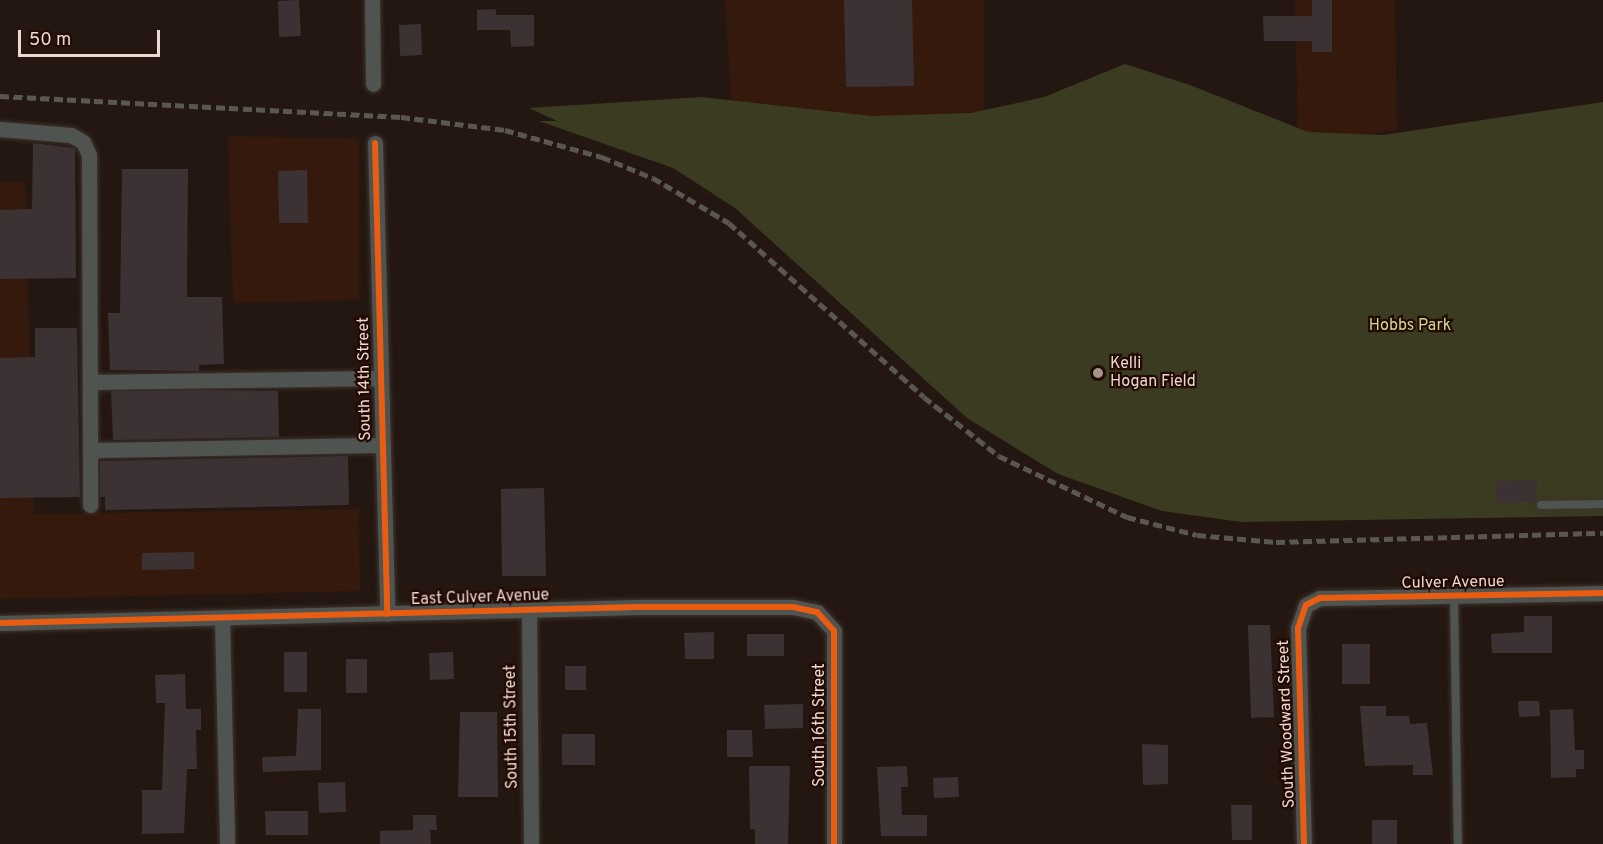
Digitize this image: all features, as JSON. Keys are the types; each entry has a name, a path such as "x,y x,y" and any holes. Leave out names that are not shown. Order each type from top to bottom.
{"street":[{"path":"372,0 373,84"},
{"path":"0,129 70,135 83,142 89,155 93,450 90,505"},
{"name":"South 14th Street","path":"375,143 378,378 387,614"},
{"path":"92,382 378,378"},
{"path":"93,450 380,445"},
{"name":"Culver Avenue","path":"1306,605 1320,598 1603,593"},
{"name":"South Woodward Street","path":"1304,844 1298,628 1306,605"},
{"name":"East Culver Avenue","path":"0,623 529,610 794,607 817,612"},
{"name":"South 15th Street","path":"529,610 531,844"},
{"name":"South 16th Street","path":"817,612 834,632 834,844"},
{"path":"222,618 227,844"}],"lane":[{"path":"1541,505 1603,504"},
{"path":"1454,596 1458,844"}],"shaded area":[{"path":"725,0 984,0 984,154 734,155"},
{"path":"1295,0 1395,0 1397,130 1298,143"},
{"path":"228,136 359,139 359,300 233,303"},
{"path":"0,182 25,182 34,514 359,509 360,591 0,599"}],"green space":[{"name":"Hobbs Park","path":"1125,64 1190,85 1308,132 1383,135 1603,102 1603,516 1241,522 1162,511 1058,474 967,418 735,208 673,168 539,121 557,121 529,108 702,97 872,116 971,113 1044,97"}],"building":[{"path":"299,0 301,36 279,37 278,1"},
{"path":"844,0 912,0 914,86 846,87"},
{"path":"1312,0 1332,0 1332,52 1312,52 1312,41 1264,41 1263,16 1312,16"},
{"path":"496,9 496,15 534,15 534,46 511,47 510,30 477,30 477,10"},
{"path":"421,24 422,55 400,56 399,25"},
{"path":"33,143 75,148 76,278 0,279 0,210 32,209"},
{"path":"122,169 188,169 187,297 222,297 224,364 199,365 199,371 110,370 108,313 120,313"},
{"path":"307,170 308,223 279,223 278,171"},
{"path":"35,328 77,328 80,497 0,498 0,358 35,357"},
{"path":"111,391 278,391 279,437 113,440"},
{"path":"348,456 349,505 105,510 105,497 100,497 100,461"},
{"path":"1537,480 1536,502 1496,503 1496,481"},
{"path":"544,488 546,576 502,576 501,489"},
{"path":"194,552 194,569 142,570 142,553"},
{"path":"1524,616 1552,616 1552,653 1492,653 1491,634 1524,632"},
{"path":"1248,625 1270,625 1274,717 1251,718"},
{"path":"714,632 714,659 685,659 684,633"},
{"path":"747,634 784,634 784,656 747,656"},
{"path":"1342,644 1370,644 1370,684 1342,684"},
{"path":"284,652 307,652 307,692 284,692"},
{"path":"453,652 454,679 430,680 429,653"},
{"path":"346,659 367,659 367,693 346,693"},
{"path":"565,666 586,666 586,690 565,690"},
{"path":"185,674 186,709 201,709 201,730 196,730 197,769 187,769 184,833 142,834 142,790 162,790 165,703 156,703 155,675"},
{"path":"1518,701 1539,701 1540,716 1519,717"},
{"path":"803,704 803,728 765,729 764,705"},
{"path":"1360,706 1386,706 1386,716 1409,716 1410,724 1427,723 1433,775 1413,775 1413,765 1365,766"},
{"path":"298,709 321,709 321,770 263,772 262,757 296,756"},
{"path":"1573,709 1575,750 1584,750 1584,769 1576,769 1576,777 1551,778 1550,710"},
{"path":"460,712 497,712 498,797 458,797"},
{"path":"727,730 752,730 753,757 727,757"},
{"path":"562,734 595,734 595,765 562,765"},
{"path":"1142,744 1168,745 1168,784 1143,785"},
{"path":"749,766 790,766 788,844 755,844 755,829 750,829"},
{"path":"907,766 908,787 901,787 902,815 927,815 927,836 881,836 877,767"},
{"path":"958,777 959,797 934,798 933,778"},
{"path":"345,782 346,812 319,813 318,783"},
{"path":"1231,805 1252,805 1252,840 1232,840"},
{"path":"265,811 308,811 308,835 266,835"},
{"path":"413,815 436,815 437,830 430,830 431,844 380,844 380,831 413,830"},
{"path":"1372,820 1397,820 1397,844 1372,844"}],"railway":[{"path":"0,96 401,117 505,130 602,157 653,178 729,223 924,397 999,456 1127,517 1197,535 1276,542 1603,533"}],"cycle path":[{"path":"375,143 387,614"},
{"path":"1304,844 1298,628 1306,605 1320,598 1603,593"},
{"path":"0,623 638,607 793,607 817,612 834,631 834,844"}],"place":[{"name":"Kelli Hogan Field","path":"1098,373"}]}
